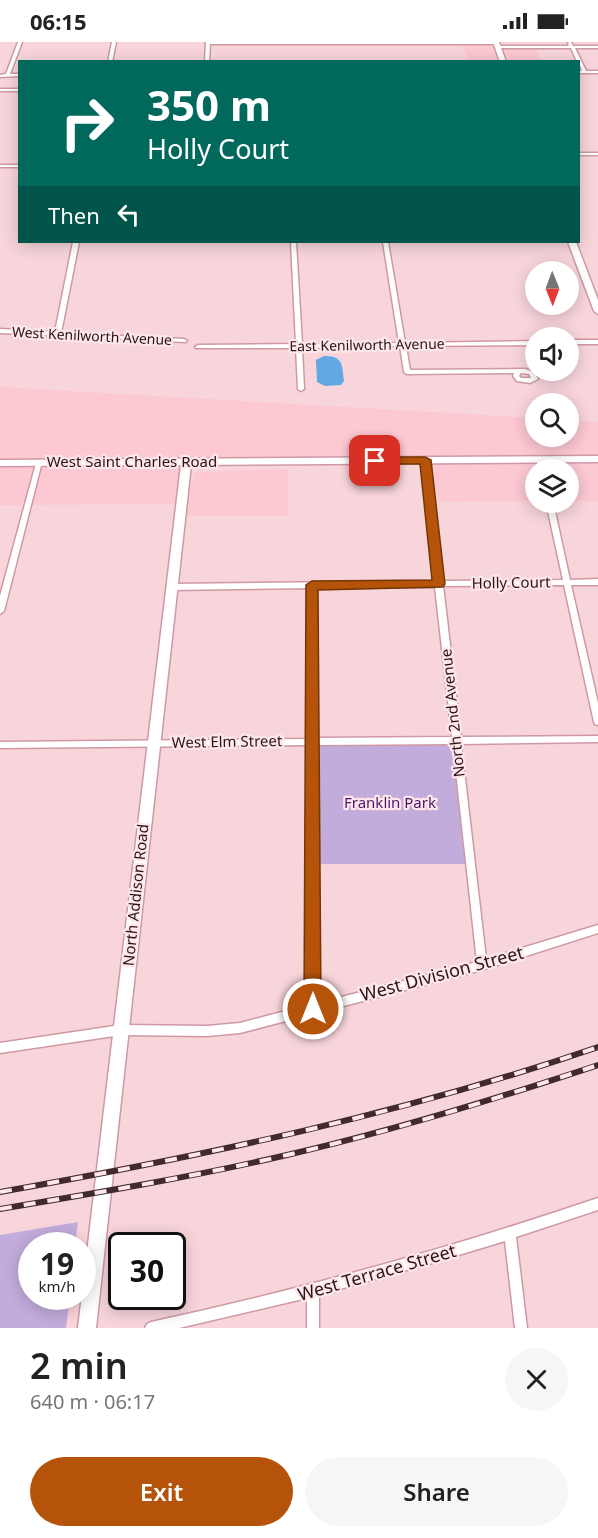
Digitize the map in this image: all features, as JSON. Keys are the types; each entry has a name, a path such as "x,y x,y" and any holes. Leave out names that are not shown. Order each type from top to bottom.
{"street":[{"path":"8,75 20,42"},
{"path":"110,60 114,42"},
{"path":"207,60 208,43 571,44 598,47"},
{"path":"497,44 502,60"},
{"path":"571,44 579,60"},
{"path":"580,62 585,72"},
{"path":"580,72 598,72"},
{"path":"0,76 18,75"},
{"path":"0,100 2,90 18,90"},
{"path":"580,154 598,154"},
{"path":"0,166 18,166"},
{"path":"58,334 76,243"},
{"path":"293,243 301,389"},
{"path":"386,243 407,372 518,372"},
{"path":"572,243 598,311"},
{"name":"West Kenilworth Avenue","path":"0,331 184,341"},
{"path":"579,342 598,342"},
{"name":"East Kenilworth Avenue","path":"198,347 525,343"},
{"name":"West Saint Charles Road","path":"579,461 598,459"},
{"name":"West Saint Charles Road","path":"0,463 425,460 525,464"},
{"name":"North 2nd Avenue","path":"425,460 482,965"},
{"name":"North Addison Road","path":"87,1328 186,461"},
{"path":"0,611 39,462"},
{"path":"551,513 598,722"},
{"name":"Holly Court","path":"172,587 598,582"},
{"path":"312,585 313,1009"},
{"name":"West Elm Street","path":"0,745 598,738"},
{"name":"West Division Street","path":"0,1048 121,1030 207,1031 240,1028 482,965 598,929"},
{"name":"West Terrace Street","path":"151,1328 313,1293 510,1234 598,1204"},
{"path":"510,1234 521,1328"},
{"path":"313,1293 313,1328"}],"shaded area":[{"path":"461,42 494,42 497,60 468,60"},
{"path":"501,46 536,46 540,60 507,60"},
{"path":"0,387 525,417 525,447 579,447 579,421 598,422 598,458 0,461"},
{"path":"525,461 525,501 432,502 427,462"},
{"path":"579,461 598,461 598,501 579,501"},
{"path":"182,463 178,504 0,505 0,465"},
{"path":"288,469 288,516 183,516 195,472"}],"green space":[{"name":"Franklin Park","path":"453,742 466,864 315,864 315,743"},
{"path":"78,1222 77,1232 18,1232"},
{"path":"18,1232 18,1310 68,1310 66,1328 0,1328 0,1235"}],"water":[{"path":"324,356 338,359 340,362 344,381 341,385 325,386 317,382 316,360"}],"railway":[{"path":"0,1192 152,1164 377,1113 525,1071 598,1047"},
{"path":"0,1209 180,1178 326,1146 444,1114 598,1065"}],"route":[{"path":"313,1009 312,585 439,584 425,460 375,461"}]}
